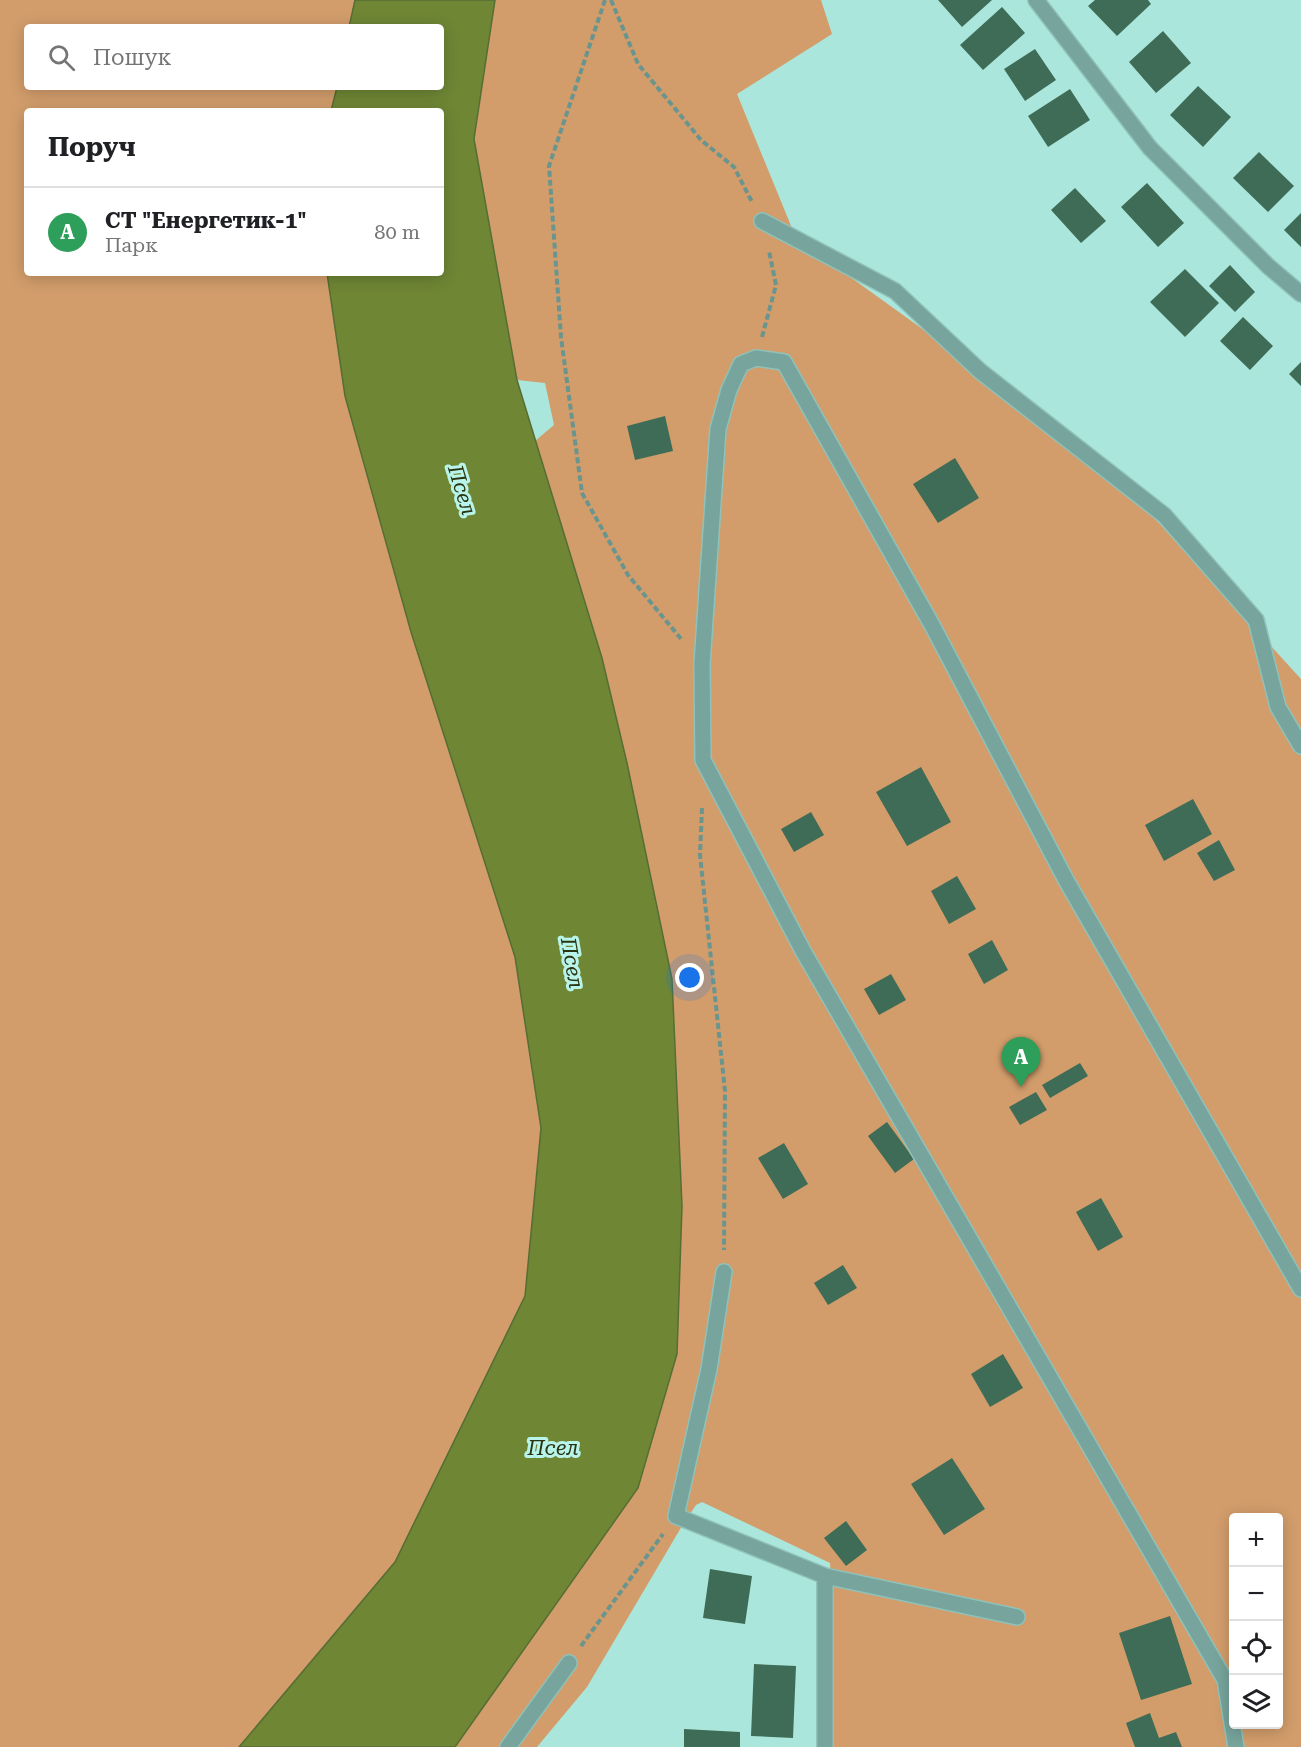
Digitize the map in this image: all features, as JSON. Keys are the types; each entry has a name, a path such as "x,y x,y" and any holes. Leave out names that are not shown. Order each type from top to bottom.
{"street":[{"path":"1036,0 1150,148 1268,266 1301,294"},
{"path":"762,221 895,291 980,371 1164,515 1256,620 1278,707 1301,746"},
{"path":"1236,1747 1225,1680 803,951 703,760 702,664 718,429 729,390 741,364 756,358 784,362 932,625 1066,880 1301,1289"},
{"path":"724,1272 708,1369 676,1516 825,1576 1017,1617"},
{"path":"825,1576 825,1747"},
{"path":"508,1747 569,1663"}],"path":[{"path":"604,0 549,166 561,337 582,493 628,574 702,664"},
{"path":"611,0 638,64 701,140 734,167 762,221 776,285 756,358"},
{"path":"702,807 700,855 725,1091 724,1272"},
{"path":"569,1663 676,1516"}],"shaded area":[{"path":"0,0 355,0 350,24 24,24 24,90 336,90 332,108 24,108 24,276 327,276 345,396 411,632 515,957 541,1128 525,1296 395,1562 239,1747 0,1747"},
{"path":"495,0 821,0 832,34 737,94 796,238 1095,453 1301,679 1301,1747 833,1747 834,1631 830,1563 702,1502 696,1505 679,1531 587,1687 537,1747 455,1747 638,1488 677,1354 682,1206 672,979 627,763 602,658 535,441 554,425 545,383 517,380 474,139"}],"water":[{"name":"Псел","path":"355,0 495,0 474,139 517,380 602,658 627,763 672,979 682,1206 677,1354 638,1488 455,1747 239,1747 395,1562 525,1296 541,1128 515,957 411,632 345,396 327,276 444,276 444,108 332,108 336,90 444,90 444,24 350,24"}],"building":[{"path":"938,0 992,0 962,27"},
{"path":"1095,0 1148,0 1151,4 1117,36 1088,6"},
{"path":"1002,7 1025,33 983,70 960,45"},
{"path":"1163,31 1191,63 1156,93 1129,62"},
{"path":"1035,49 1056,80 1025,101 1004,69"},
{"path":"1198,86 1231,117 1203,147 1170,115"},
{"path":"1070,89 1090,120 1048,147 1028,116"},
{"path":"1259,152 1294,186 1268,212 1233,178"},
{"path":"1147,183 1184,223 1158,247 1121,207"},
{"path":"1075,188 1106,221 1081,243 1051,210"},
{"path":"1301,213 1301,247 1284,230"},
{"path":"1230,265 1255,292 1235,312 1209,286"},
{"path":"1185,269 1219,303 1185,337 1150,302"},
{"path":"1243,317 1273,346 1250,370 1220,341"},
{"path":"1301,362 1301,386 1289,374"},
{"path":"665,416 673,451 635,460 627,426"},
{"path":"955,458 979,498 938,523 913,484"},
{"path":"921,767 951,822 907,846 876,792"},
{"path":"1193,799 1212,834 1164,861 1145,825"},
{"path":"811,812 824,835 794,852 781,829"},
{"path":"1219,840 1235,870 1214,881 1197,853"},
{"path":"957,876 976,909 949,924 931,891"},
{"path":"992,940 1008,970 984,984 968,954"},
{"path":"891,974 906,1000 879,1015 864,989"},
{"path":"1080,1063 1088,1076 1050,1098 1042,1085"},
{"path":"1036,1092 1047,1110 1020,1125 1009,1107"},
{"path":"887,1122 914,1159 895,1173 868,1136"},
{"path":"784,1143 808,1184 783,1199 758,1158"},
{"path":"1101,1198 1123,1237 1098,1251 1076,1212"},
{"path":"843,1265 857,1288 828,1305 814,1283"},
{"path":"1003,1354 1023,1388 990,1407 971,1374"},
{"path":"952,1458 985,1509 944,1535 911,1484"},
{"path":"846,1521 867,1550 846,1566 824,1538"},
{"path":"710,1569 752,1576 745,1624 703,1618"},
{"path":"1170,1616 1192,1684 1141,1700 1119,1633"},
{"path":"754,1664 796,1666 793,1738 751,1736"},
{"path":"1150,1713 1159,1738 1176,1732 1182,1747 1135,1747 1126,1723"},
{"path":"684,1729 740,1732 740,1747 684,1747"}],"place":[{"name":"СТ \"Енергетик-1\"","path":"1021,1087"}]}
